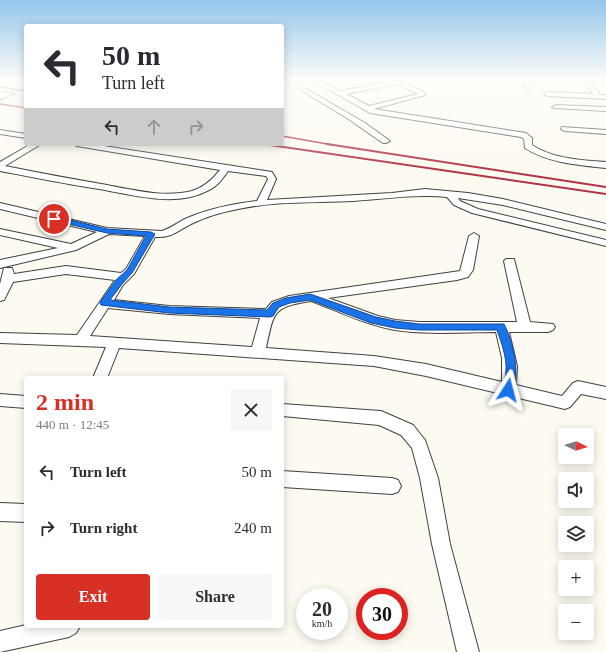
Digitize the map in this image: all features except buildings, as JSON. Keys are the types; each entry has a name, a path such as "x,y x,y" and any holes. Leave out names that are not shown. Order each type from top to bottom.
{"street":[{"path":"339,110 349,115 386,141"},
{"path":"374,110 523,135 528,138 528,146 535,151 557,158 606,165"},
{"path":"560,110 606,117"},
{"path":"565,129 606,132"},
{"path":"0,132 24,136"},
{"path":"0,167 33,146"},
{"path":"89,146 269,174 272,177 261,203"},
{"path":"0,167 84,184 162,196 197,192 206,189 212,185 226,168"},
{"path":"0,206 107,231 163,234 173,231 187,222 214,212 261,203 410,194 450,194 503,202 606,227"},
{"path":"450,194 457,203 475,211 606,243"},
{"path":"0,297 8,279 4,264 72,248 107,231"},
{"path":"0,232 72,248"},
{"path":"80,341 104,303 130,271 151,234"},
{"path":"258,352 266,318 276,305 289,300 464,274 467,270 474,236"},
{"path":"510,261 525,327"},
{"path":"8,279 66,270 124,277"},
{"path":"310,297 374,320 395,325 419,327 548,327"},
{"path":"104,303 169,310 270,314"},
{"path":"501,326 511,365 508,390"},
{"path":"0,338 114,343 374,361 426,370 564,403 578,387 606,393"},
{"path":"101,376 114,343"},
{"path":"0,400 24,402"},
{"path":"284,410 381,418 407,430 419,444 429,478 441,544 468,652"},
{"path":"284,480 392,486"},
{"path":"0,512 24,513"},
{"path":"0,642 60,628"}],"railway":[{"path":"284,136 330,144"},
{"path":"330,144 606,187"},
{"path":"277,146 606,194"}],"route":[{"path":"54,219 107,231 151,234 130,271 119,282 104,303 169,310 237,311 270,314 276,305 289,300 310,297 374,320 395,325 419,327 501,326 512,371 508,390"}]}
